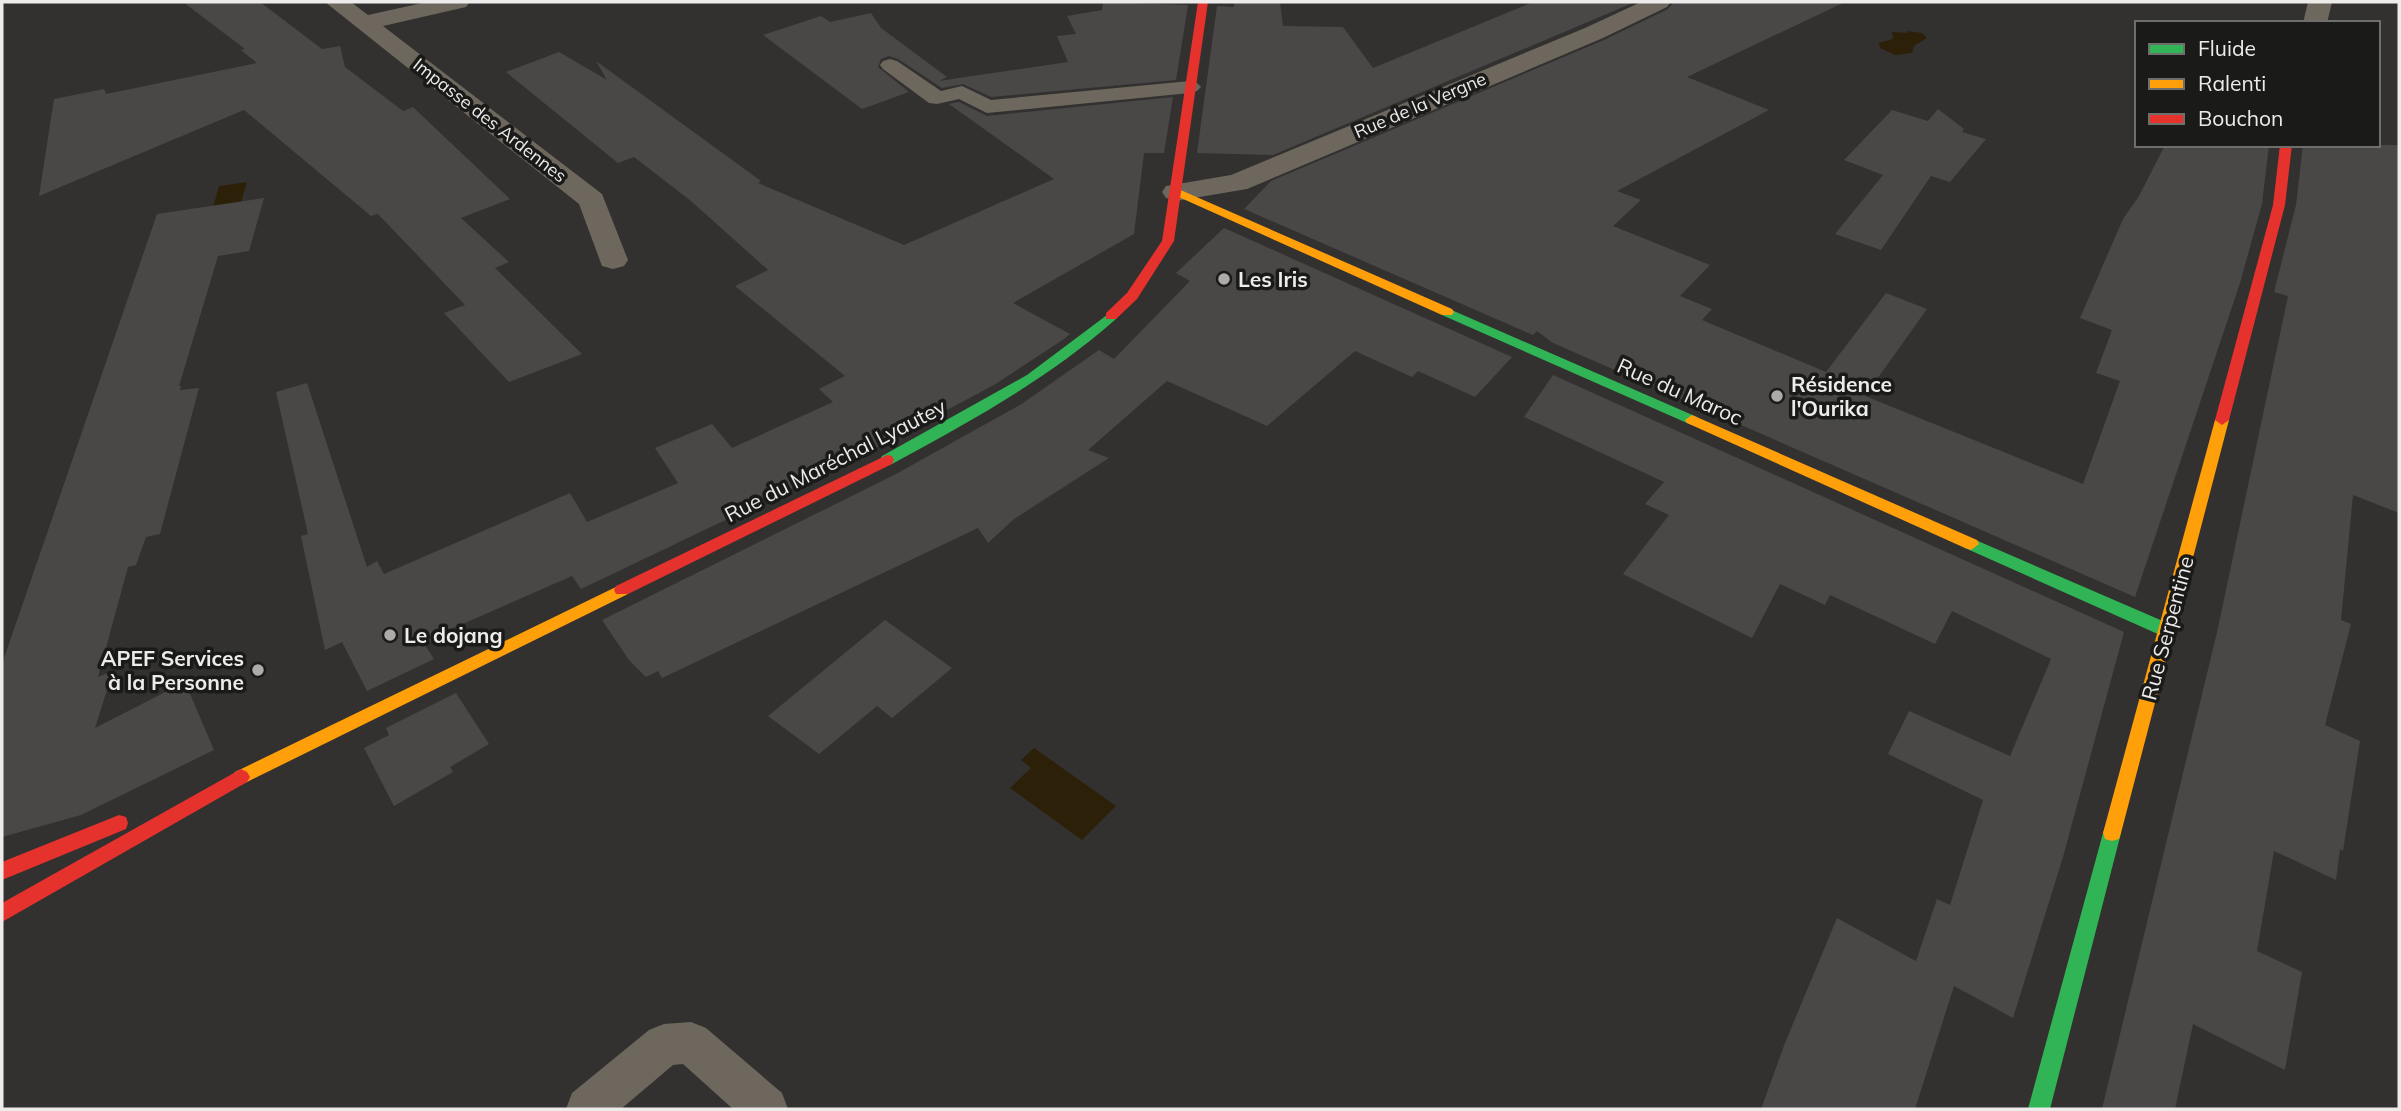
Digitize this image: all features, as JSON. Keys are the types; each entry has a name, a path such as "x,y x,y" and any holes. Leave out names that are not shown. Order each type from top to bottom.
{"street":[{"name":"Impasse des Ardennes","path":"337,2 367,22 592,201 613,260"},
{"path":"367,22 458,2"},
{"name":"Rue du Maréchal Lyautey","path":"2,913 261,766 882,463 1007,395 1078,348 1132,296 1168,241 1203,2"},
{"name":"Rue de la Vergne","path":"1176,192 1237,184 1594,33 1659,2"},
{"path":"2315,21 2320,2"},
{"name":"Rue Serpentine","path":"2039,1109 2279,205 2286,147"},
{"name":"Rue du Maroc","path":"1176,192 2166,630"},
{"name":"Rue du Maréchal Lyautey","path":"2,871 261,766"}],"lane":[{"path":"890,65 937,98 962,92 987,107 1190,87"},
{"path":"588,1109 664,1045 691,1043 766,1109"}],"shaded area":[{"path":"1907,31 1922,33 1927,38 1914,46 1912,53 1895,55 1880,48 1879,43 1893,39 1892,32 1908,33"},
{"path":"247,182 240,206 212,211 219,186"},
{"path":"1034,748 1116,806 1082,840 1010,788 1031,768 1021,760"}],"building":[{"path":"183,2 260,2 322,49 340,46 345,67 403,111 413,107 510,199 461,218 509,262 495,268 582,354 509,382 444,313 465,305 378,214 371,216 244,110 39,196 54,99 104,89 106,94 257,63 241,50 245,49"},
{"path":"1103,2 1188,5 1176,80 991,97 963,84 942,88 889,56 881,59 878,67 909,92 862,109 763,35 821,16 830,22 871,13 881,28 947,77 939,81 1068,62 1057,36 1076,34 1067,16 1102,10"},
{"path":"1234,2 1280,2 1283,26 1343,27 1373,68 1533,2 1635,2 1273,155 1197,153 1217,6 1234,7"},
{"path":"1674,2 1845,2 1687,77 1769,110 1617,191 1641,200 1613,226 1710,265 1680,296 1712,309 1702,320 1826,372 1886,293 1927,309 1865,396 2083,484 2120,381 2096,373 2112,330 2080,318 2123,219 2139,196 2164,147 2269,147 2262,204 2240,283 2135,597 1553,343 1537,331 1533,335 1244,209 1271,181 1604,40 1668,9"},
{"path":"559,52 607,80 596,61 761,181 758,183 904,245 1054,179 949,104 959,102 987,116 1173,97 1164,153 1144,153 1134,234 1013,303 1070,334 1064,339 994,385 868,452 581,589 572,576 442,633 444,635 425,645 434,659 367,691 342,642 325,650 301,536 308,534 276,392 307,383 367,567 377,561 384,574 570,493 587,522 678,483 655,448 712,424 732,448 833,402 819,389 845,376 735,286 768,270 691,201 634,157 618,163 506,72"},
{"path":"1938,109 1964,129 1962,132 1986,139 1950,182 1931,176 1881,250 1835,234 1883,175 1844,160 1892,110 1928,121"},
{"path":"2399,145 2399,513 2353,495 2341,620 2351,624 2325,725 2360,741 2343,851 2340,849 2336,880 2274,851 2257,951 2302,972 2285,1070 2193,1024 2175,1109 2102,1109 2218,628 2288,296 2274,292 2296,205 2303,147"},
{"path":"264,198 249,251 218,256 179,386 180,390 199,388 160,534 146,537 136,565 128,567 98,677 113,671 95,728 185,682 214,750 81,815 2,837 2,664 157,214"},
{"path":"1224,228 1512,357 1475,397 1418,371 1412,377 1355,351 1267,426 1167,381 1088,450 1109,458 1014,519 988,543 978,528 662,678 658,671 646,677 629,660 602,620 896,474 1020,405 1099,350 1114,359 1190,281 1176,273"},
{"path":"1553,375 2124,632 2063,857 2013,1018 1954,986 1915,1109 1761,1109 1785,1043 1837,918 1916,961 1937,899 1950,905 1983,800 1888,754 1909,711 2010,756 2051,659 1952,611 1935,644 1830,595 1825,605 1780,584 1752,638 1623,574 1669,515 1645,504 1664,482 1524,417"},
{"path":"885,620 952,668 892,718 877,706 819,754 768,716"},
{"path":"456,693 489,744 450,767 453,772 394,806 364,748 389,735 386,728"}],"traffic: fast":[{"path":"1447,312 1692,420"},
{"path":"887,460 1004,396 1086,339 1111,316"},
{"path":"1971,544 2166,630"},
{"path":"2039,1109 2112,833"}],"traffic: slow":[{"path":"1176,192 1447,312"},
{"path":"1692,420 1971,544"},
{"path":"2112,833 2222,420"},
{"path":"241,777 622,590"}],"traffic: jam":[{"path":"1111,316 1132,296 1168,241 1203,2"},
{"path":"2222,420 2279,205 2286,147"},
{"path":"622,590 887,460"},
{"path":"2,913 241,777"},
{"path":"2,871 119,823"}],"place":[{"name":"Les Iris","path":"1224,279"},
{"name":"Résidence l'Ourika","path":"1777,396"},
{"name":"Le dojang","path":"390,635"},
{"name":"APEF Services à la Personne","path":"258,670"}]}
